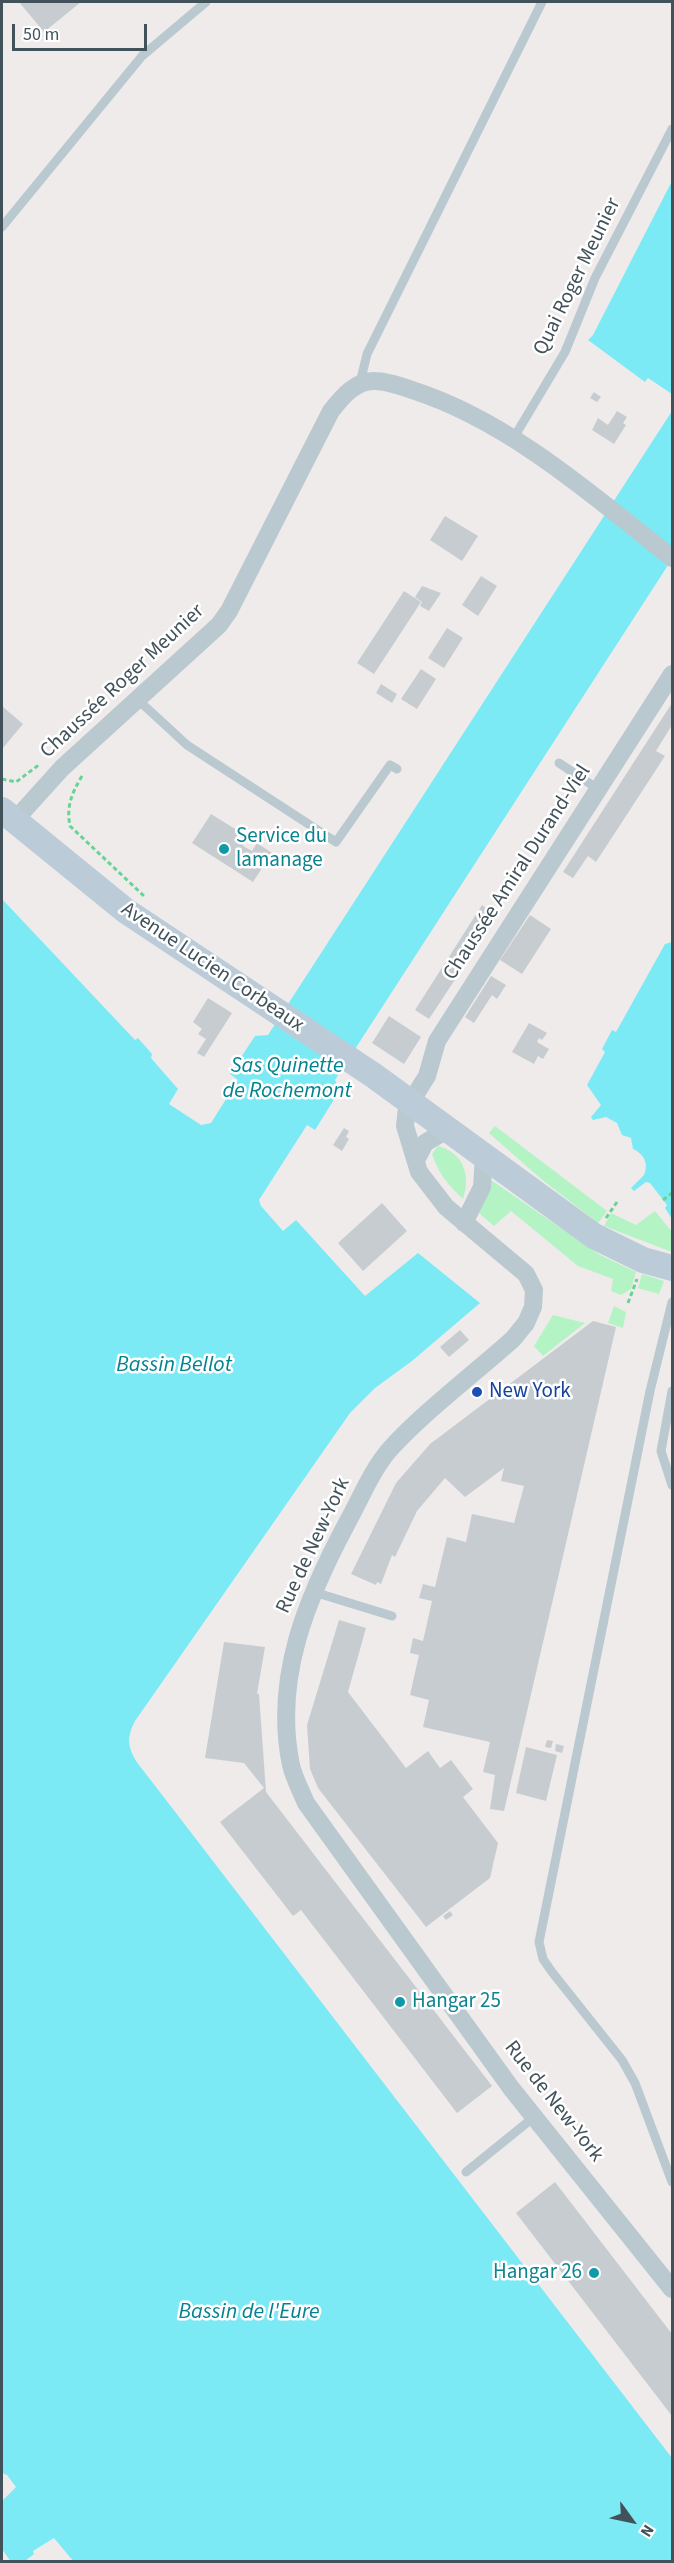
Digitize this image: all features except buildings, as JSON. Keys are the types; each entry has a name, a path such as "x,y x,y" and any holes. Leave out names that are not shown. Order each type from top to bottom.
{"main road":[{"name":"Avenue Lucien Corbeaux","path":"8,815 126,911 411,1101 594,1236 643,1260 672,1268"}],"street":[{"path":"360,385 374,381 439,399 513,439 602,503 672,558"},
{"name":"Chaussée Roger Meunier","path":"8,815 219,625 229,611 331,411 342,397 360,385"},
{"name":"Chaussée Amiral Durand-Viel","path":"411,1101 427,1076 437,1041 672,674"},
{"name":"Rue de New-York","path":"411,1101 405,1126 419,1172 446,1207 526,1274 534,1290 533,1306 526,1323 513,1339 391,1449 374,1473 301,1620 292,1656 287,1697 286,1735 292,1768 306,1803 534,2117 672,2289"},
{"path":"416,1160 424,1143 448,1129"},
{"path":"464,1223 482,1187 484,1156"}],"lane":[{"path":"2,227 142,56 206,2"},
{"path":"360,385 368,354 542,2"},
{"name":"Quai Roger Meunier","path":"513,439 565,352 595,278 672,129"},
{"path":"137,699 187,745 336,842 390,765 396,769"},
{"path":"559,763 598,789"},
{"path":"672,1302 650,1391 539,1942 543,1959 552,1972 622,2060 638,2091 672,2182"},
{"path":"672,1393 661,1451 672,1485"},
{"path":"314,1592 392,1616"},
{"path":"466,2172 534,2117"}],"path":[{"path":"2,779 16,782 43,762"},
{"path":"83,774 71,796 68,812 70,826 143,894 146,901"},
{"path":"663,1200 672,1193"},
{"path":"610,1211 617,1202"},
{"path":"628,1303 634,1287"}],"green space":[{"path":"495,1126 607,1211 598,1223 540,1178 489,1133"},
{"path":"438,1146 454,1154 463,1166 466,1182 463,1199 437,1167 432,1154"},
{"path":"488,1178 600,1255 636,1272 631,1289 621,1295 611,1291 613,1279 578,1266 511,1211 494,1226 479,1213"},
{"path":"655,1211 672,1232 672,1252 604,1226 611,1213 636,1225"},
{"path":"642,1274 664,1281 659,1294 638,1288"},
{"path":"614,1306 626,1312 623,1328 608,1323"},
{"path":"553,1315 585,1323 543,1356 534,1346"}],"water":[{"path":"672,181 672,394 648,378 645,382 588,340 593,335"},
{"path":"672,411 672,559 335,1080 340,1090 315,1130 307,1125 259,1200 261,1206 283,1231 296,1220 365,1296 418,1253 480,1303 412,1361 375,1388 350,1413 135,1721 129,1741 136,1761 672,2458 672,2561 74,2562 54,2538 33,2551 34,2554 25,2561 11,2562 2,2549 2,2501 16,2487 7,2475 2,2473 2,899 135,1040 138,1038 152,1054 151,1058 178,1089 169,1104 201,1125 211,1123 238,1080 230,1074 255,1036 268,1035"},
{"path":"672,942 672,1219 665,1208 667,1205 650,1183 646,1182 634,1191 631,1188 644,1175 646,1167 644,1160 633,1149 631,1138 622,1135 617,1123 606,1117 593,1120 591,1117 601,1105 587,1085 605,1052 602,1049 612,1030 616,1032 665,944"}],"place":[{"name":"Service du lamanage","path":"224,849"},
{"name":"New York","path":"477,1392"},
{"name":"Hangar 25","path":"400,2002"},
{"name":"Hangar 26","path":"594,2273"}],"water label":[{"name":"Sas Quinette de Rochemont","path":"287,1080"},
{"name":"Bassin Bellot","path":"174,1366"},
{"name":"Bassin de l'Eure","path":"249,2313"}]}
